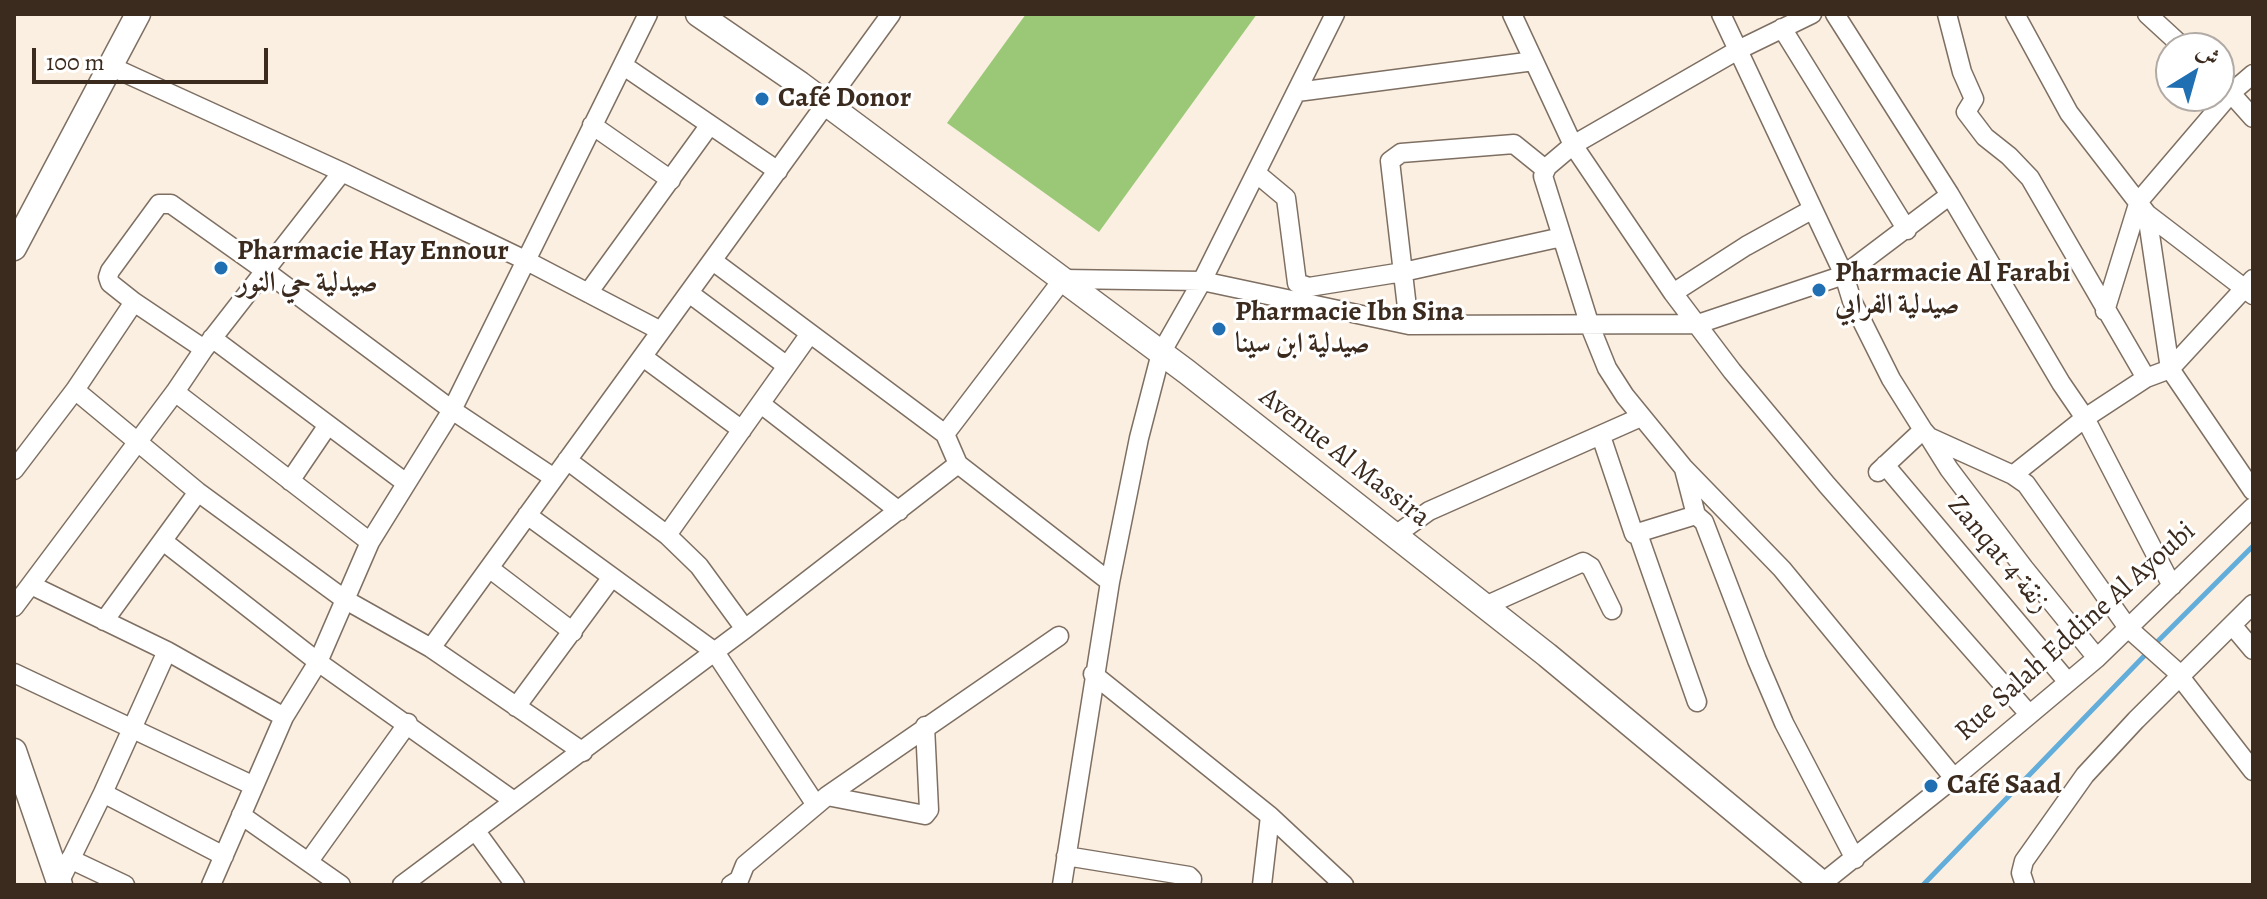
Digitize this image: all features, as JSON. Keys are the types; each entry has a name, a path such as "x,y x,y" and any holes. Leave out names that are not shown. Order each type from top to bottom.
{"street":[{"path":"211,885 284,717 318,662 370,542 452,410 648,14"},
{"name":"Avenue Al Massira","path":"698,14 827,105 1161,353 1485,606 1822,885"},
{"path":"431,648 891,14"},
{"path":"1062,885 1110,582 1142,425 1161,353 1202,281 1335,14"},
{"path":"1512,14 1573,145 1673,293 1732,371 1827,485 2029,714"},
{"path":"1721,14 1844,275 1852,301 1874,346 1949,469 2097,658"},
{"path":"1812,14 1738,50 1573,145 1545,169 1543,176 1590,326 1607,368 1641,417 1683,467 1791,580 1954,778"},
{"path":"1835,14 1950,195 2061,383 2085,418 2172,586"},
{"path":"1947,14 1962,72 1974,99 1966,112 1985,137 2030,178 2146,378"},
{"path":"2013,475 2085,418 2146,378 2170,369 2251,288 2143,207 2069,113 2015,14"},
{"path":"2147,14 2167,32"},
{"path":"14,248 112,67 130,18"},
{"path":"1782,28 1907,230"},
{"path":"1297,92 1534,61"},
{"path":"624,66 778,171"},
{"path":"112,67 342,172 525,260 661,331"},
{"path":"2235,97 2253,118"},
{"path":"2105,311 2143,207 2208,112"},
{"path":"592,125 671,180"},
{"path":"588,293 709,126"},
{"path":"1409,325 1390,161 1401,153 1514,144 1545,169"},
{"path":"14,607 208,344 342,172"},
{"path":"1256,173 1286,198 1297,283 1309,287 1403,272 1562,237"},
{"path":"945,434 1063,279 1202,281 1409,325 1698,324 1844,275 1950,195"},
{"path":"406,483 328,425 208,344 134,302 110,283 110,271 159,204 171,204 452,410 554,478"},
{"path":"2143,207 2170,369 2253,491"},
{"path":"1673,293 1746,246 1813,209"},
{"path":"713,261 945,434 958,464 1110,582"},
{"path":"689,293 787,366"},
{"path":"14,470 75,390 134,302"},
{"path":"667,535 809,335"},
{"path":"643,357 742,430"},
{"path":"75,390 198,492 344,599 431,648 583,752"},
{"path":"175,392 370,542"},
{"path":"761,404 899,511"},
{"path":"1394,536 1429,511 1641,417"},
{"path":"290,481 328,425"},
{"path":"1926,434 2026,484 2134,633 2177,673 2253,771"},
{"name":"Zanqat 4 زنقة","path":"1926,434 1881,469 2067,681"},
{"path":"1601,436 1632,532 1638,534 1696,515"},
{"path":"567,460 667,535 699,566 745,629"},
{"path":"402,885 583,752 958,464"},
{"path":"1683,467 1696,515 1704,522 1784,723 1855,859"},
{"path":"104,621 198,492"},
{"name":"Rue Salah Eddine Al Ayoubi","path":"1822,885 2067,681 2134,633 2172,586 2253,507"},
{"path":"527,515 715,652 822,801 925,815 929,810 925,726"},
{"path":"1638,534 1697,702"},
{"path":"163,541 318,662 514,801"},
{"path":"1485,606 1583,562 1591,567 1612,610"},
{"path":"489,568 573,632"},
{"path":"516,707 612,577"},
{"path":"31,585 167,651 284,717"},
{"path":"2025,885 2021,873 2024,861 2077,785 2177,673 2253,604"},
{"path":"2232,625 2253,650"},
{"path":"737,883 745,865 822,801 925,726 1059,636"},
{"path":"59,884 167,651"},
{"path":"14,673 254,786"},
{"path":"1093,674 1270,816 1344,885"},
{"path":"309,861 408,723"},
{"path":"14,751 59,884"},
{"path":"103,793 224,856"},
{"path":"241,815 341,885"},
{"path":"1262,885 1270,816"},
{"path":"475,830 515,885"},
{"path":"1066,856 1189,876 1191,885"},
{"path":"70,859 125,885"}],"green space":[{"path":"1026,14 1257,14 1099,232 947,123"}],"waterway":[{"path":"2155,644 2253,546"},
{"path":"1923,885 2148,652"}],"place":[{"name":"Café Donor","path":"762,99"},
{"name":"Pharmacie Hay Ennour صيدلية حي النور","path":"221,268"},
{"name":"Pharmacie Al Farabi صيدلية الفرابي","path":"1819,290"},
{"name":"Pharmacie Ibn Sina صيدلية ابن سينا","path":"1219,329"},
{"name":"Café Saad","path":"1931,786"}]}
